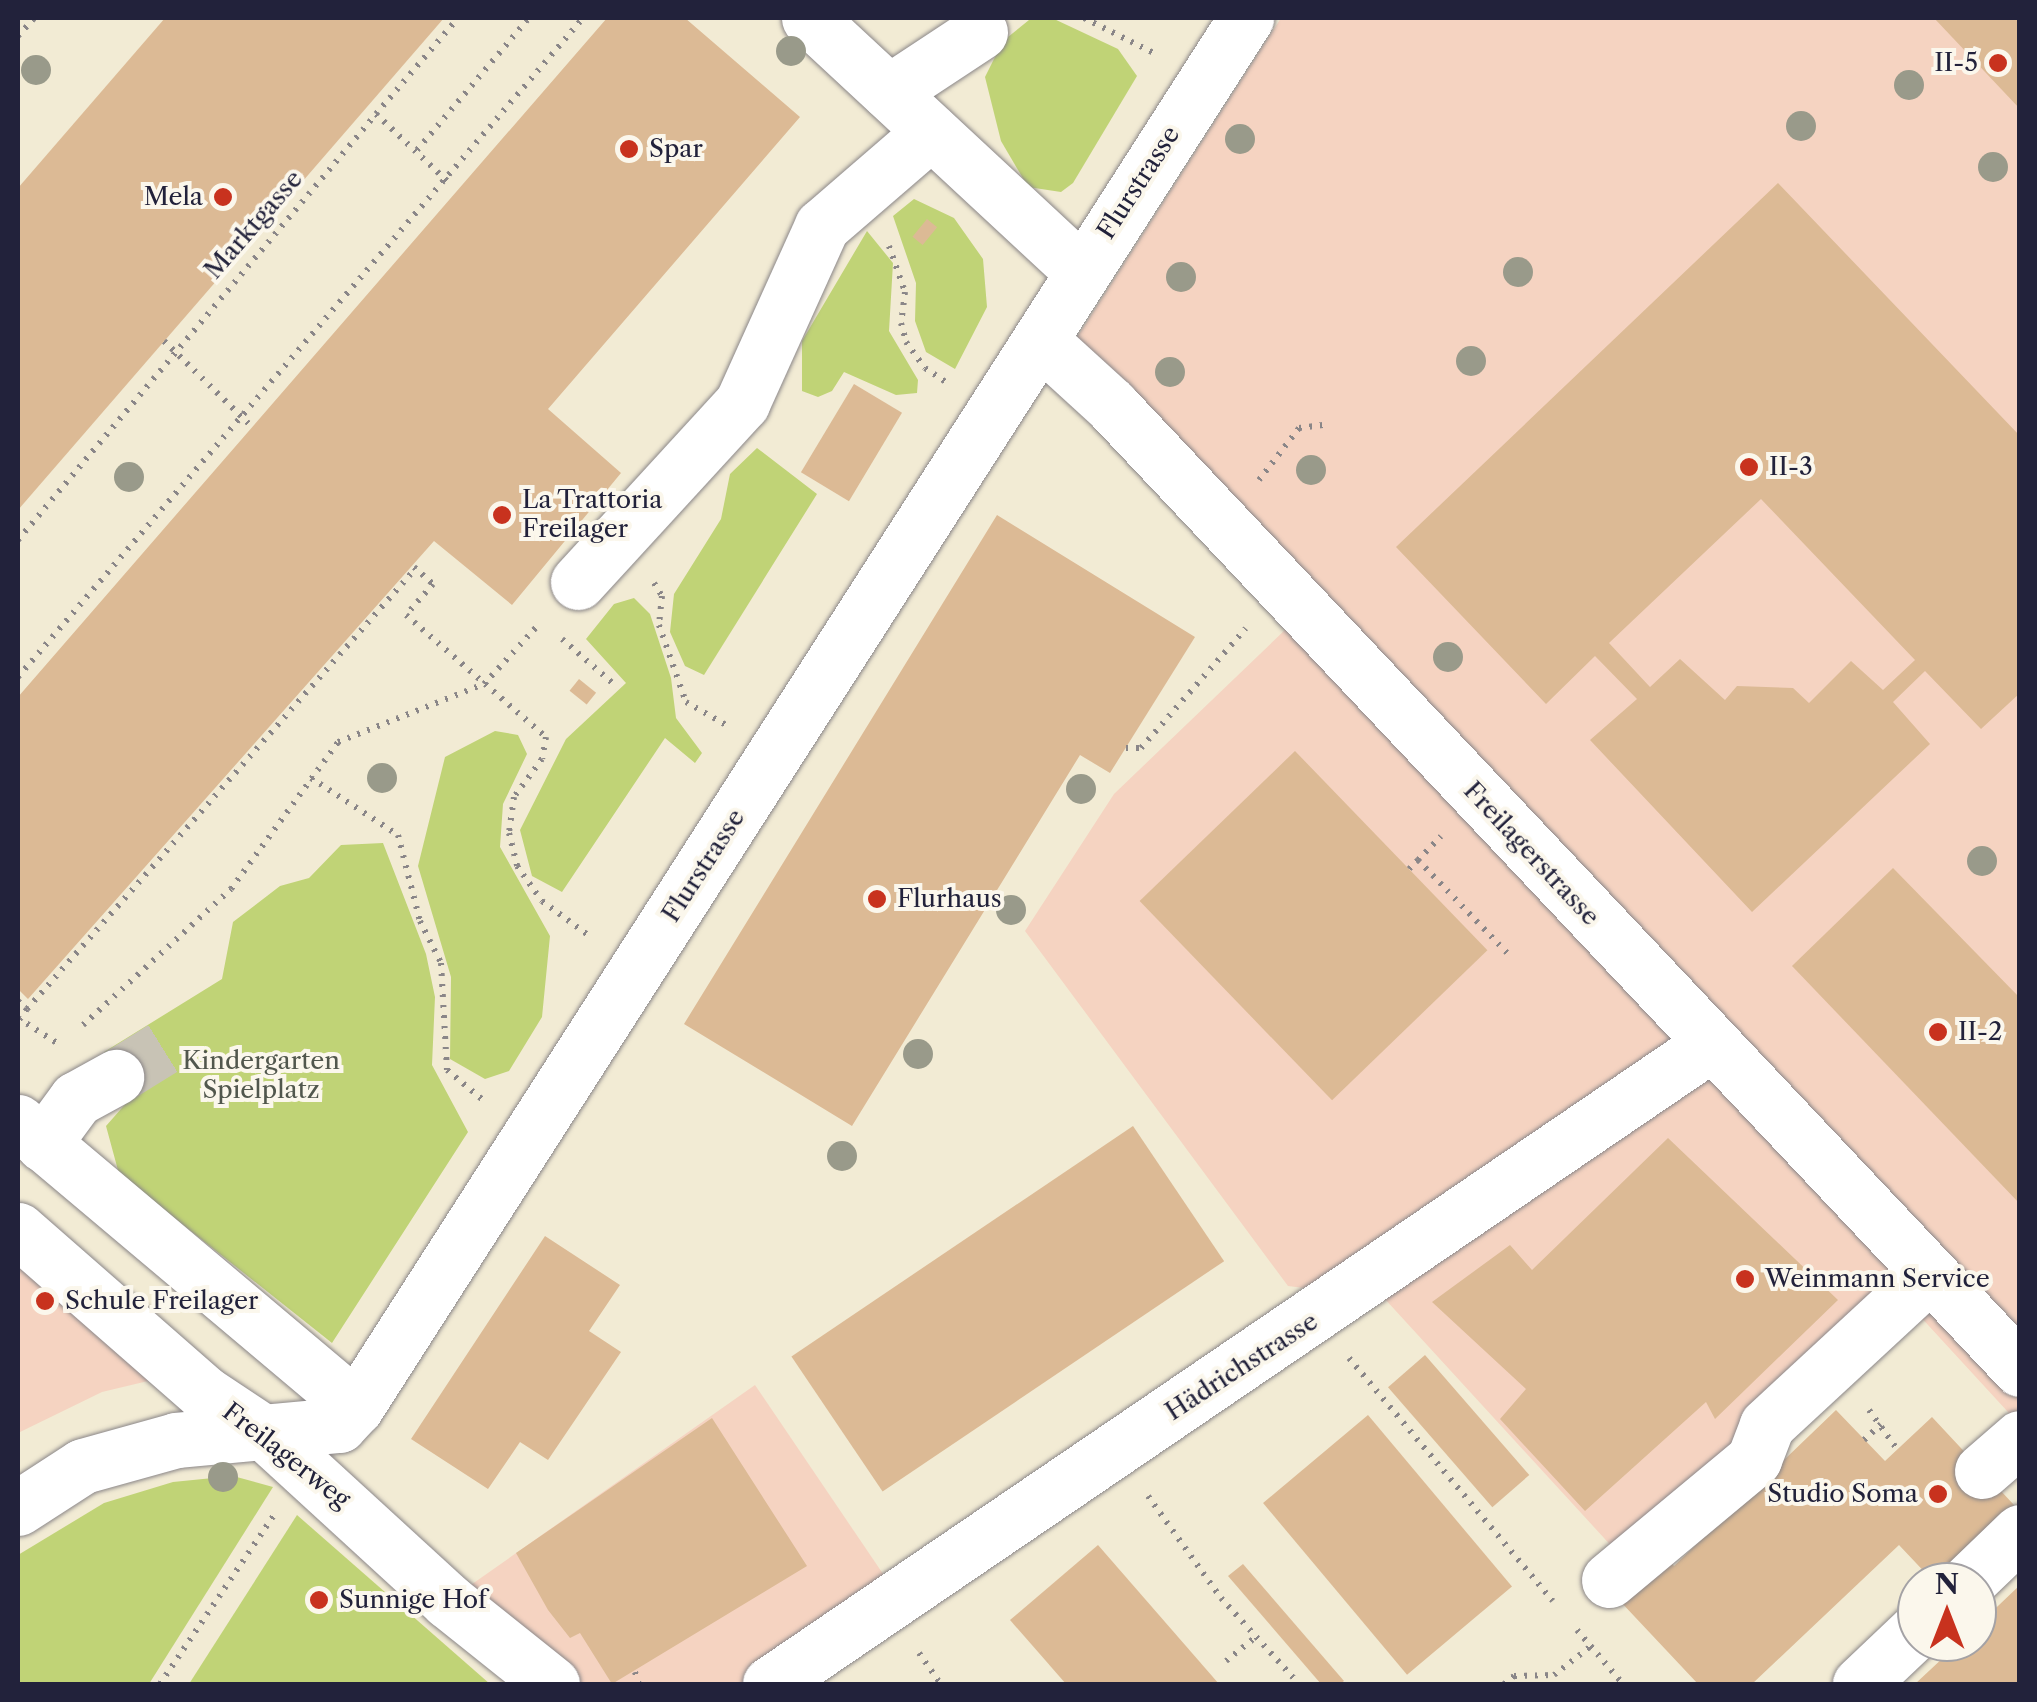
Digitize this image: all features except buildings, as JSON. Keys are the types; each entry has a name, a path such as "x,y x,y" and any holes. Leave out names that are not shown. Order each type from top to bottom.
{"street":[{"path":"808,18 1082,272"},
{"name":"Flurstrasse","path":"356,1408 1246,18"},
{"path":"889,92 980,32"},
{"path":"578,582 742,403 822,226 931,132"},
{"name":"Freilagerstrasse","path":"1041,340 1111,405 2020,1369"},
{"name":"Hädrichstrasse","path":"770,1684 1316,1318 1712,1044"},
{"path":"18,1508 83,1466 176,1440 339,1425 356,1408 30,1133 76,1099 116,1077"},
{"name":"Freilagerweg","path":"18,1230 204,1393 266,1434 448,1601 552,1684"},
{"path":"1609,1580 1754,1459 1766,1425 1929,1274"},
{"path":"1989,1562 2020,1532"},
{"path":"1860,1684 1897,1649"}],"path":[{"path":"18,36 34,18"},
{"name":"Marktgasse","path":"18,540 174,350 458,18"},
{"path":"417,150 529,18"},
{"path":"18,677 448,181 583,18"},
{"path":"1084,18 1170,61"},
{"path":"376,114 448,181"},
{"path":"866,189 900,271 906,342 924,368 950,385"},
{"path":"164,340 252,426"},
{"path":"1250,493 1300,428 1323,424"},
{"path":"622,533 662,596 659,625 686,702 730,727"},
{"path":"578,582 484,684 338,742 231,889 105,1010 56,1044 18,1019 414,567 434,584 406,615 484,684 546,737 542,759 514,797 509,833 517,866 542,901 607,949"},
{"path":"1126,748 1141,748 1255,618"},
{"path":"582,656 617,688"},
{"path":"312,778 398,835 420,921 442,963 447,1070 486,1102"},
{"path":"1409,869 1430,847"},
{"path":"1418,860 1511,957"},
{"path":"18,1001 27,1009"},
{"path":"1316,1318 1623,1684"},
{"path":"1864,1440 1881,1424"},
{"path":"1116,1450 1256,1637 1299,1684"},
{"path":"160,1684 279,1508"},
{"path":"1226,1662 1256,1637"},
{"path":"1504,1684 1514,1676 1554,1675 1591,1646"},
{"path":"634,1672 638,1684"}],"shaded area":[{"path":"1281,18 2019,18 2019,1424 1917,1313 1615,1550 1384,1298 1288,1286 1025,931 1114,794 1310,606 1074,342"},
{"name":"Schule Freilager","path":"18,1254 128,1349 148,1381 102,1392 18,1433"},
{"path":"755,1385 898,1596 748,1684 549,1684 448,1601"}],"green space":[{"path":"1052,18 1118,49 1137,76 1073,183 1061,192 1028,187 1001,141 985,77 1003,41 1029,20"},
{"path":"914,199 954,218 983,259 987,307 955,369 926,352 915,321 916,283 893,216"},
{"path":"867,231 893,263 889,331 918,380 917,393 896,395 844,372 832,391 818,397 802,391 802,341"},
{"path":"757,448 817,494 704,675 685,666 670,632 674,594 721,519 730,474"},
{"path":"634,598 650,614 671,678 676,718 702,753 695,763 665,738 562,892 532,876 520,830 566,739 626,683 586,639 614,604"},
{"path":"495,731 518,735 527,754 503,804 500,847 550,936 542,1017 509,1071 485,1079 450,1059 451,977 418,866 445,757"},
{"name":"Kindergarten Spielplatz","path":"383,843 426,954 435,997 432,1065 468,1132 332,1343 119,1174 106,1126 128,1101 104,1052 222,979 233,922 280,886 309,878 341,845"},
{"path":"233,1476 273,1487 149,1684 18,1684 18,1555 104,1503 173,1482"},
{"name":"Sunnige Hof","path":"297,1515 490,1684 189,1684"}],"tunnel":[{"path":"116,1077 182,1036"}],"place":[{"name":"II-5","path":"1998,63"},
{"name":"Spar","path":"629,149"},
{"name":"Mela","path":"223,197"},
{"name":"II-3","path":"1749,467"},
{"name":"La Trattoria Freilager","path":"502,515"},
{"name":"Flurhaus","path":"877,899"},
{"name":"II-2","path":"1938,1032"},
{"name":"Weinmann Service","path":"1745,1279"},
{"name":"Schule Freilager","path":"45,1301"},
{"name":"Studio Soma","path":"1938,1494"},
{"name":"Sunnige Hof","path":"319,1600"}]}
